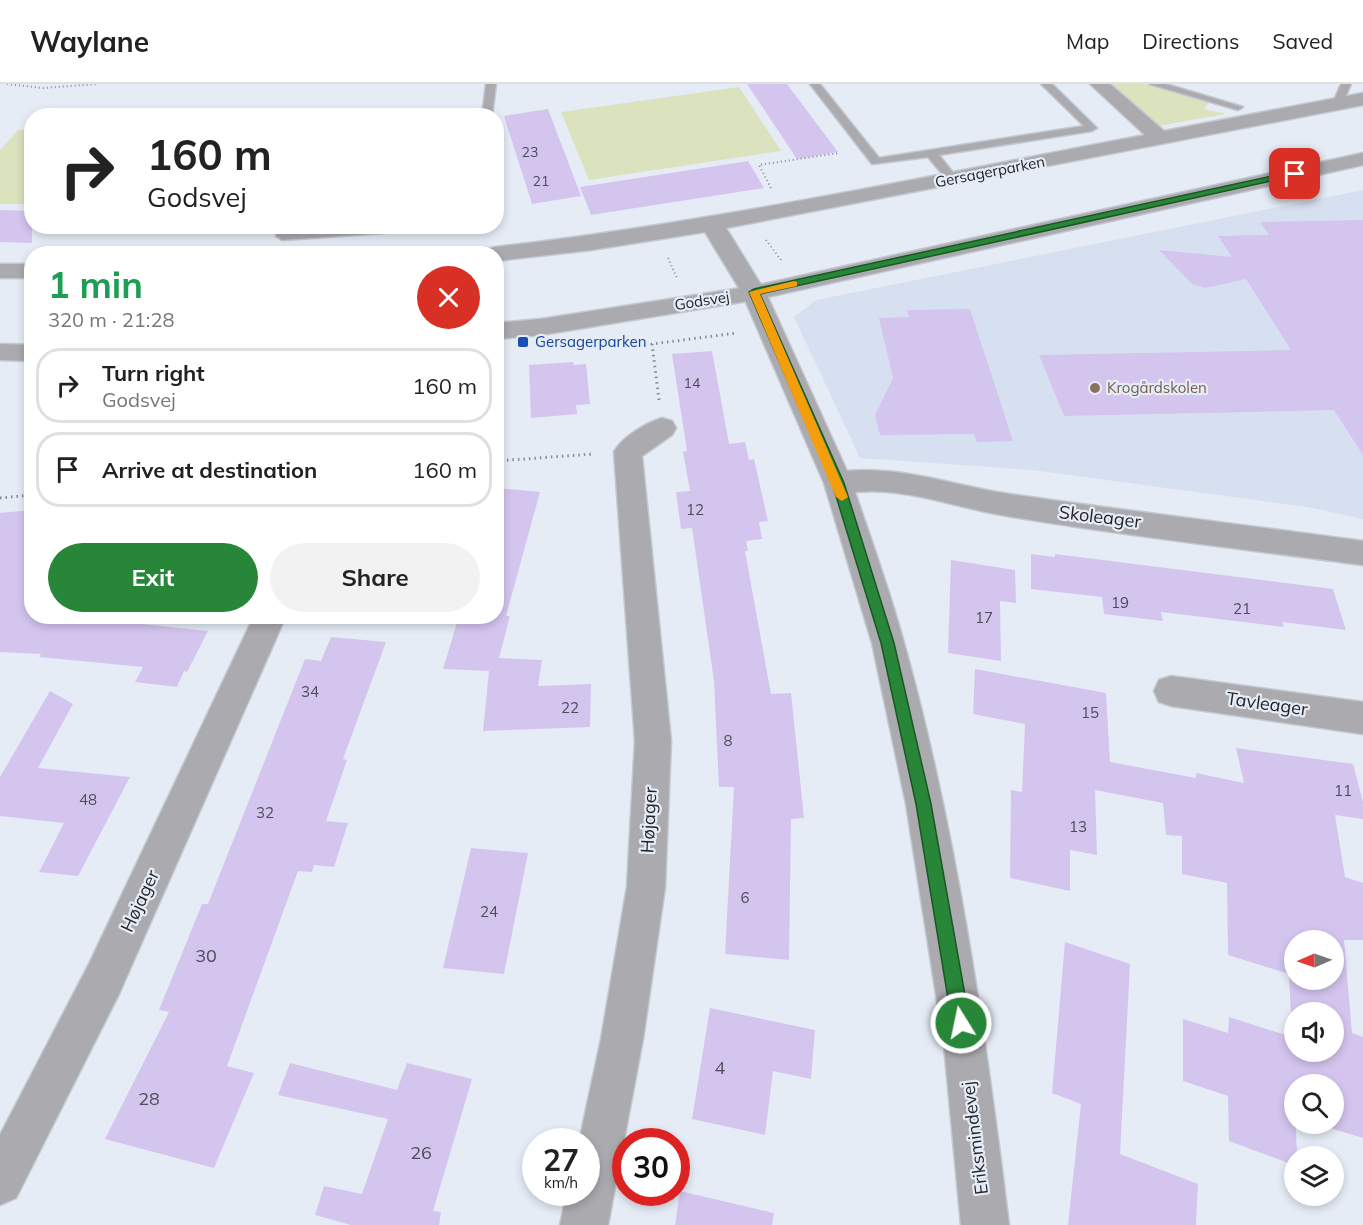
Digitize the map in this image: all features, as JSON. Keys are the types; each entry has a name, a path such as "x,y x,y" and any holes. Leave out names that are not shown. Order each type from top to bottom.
{"street":[{"path":"1099,84 1161,139"},
{"name":"Gersagerparken","path":"504,253 591,243 712,224 1363,99"},
{"name":"Godsvej","path":"504,330 541,327 754,292 1363,159"},
{"path":"712,224 754,292"},
{"path":"0,271 24,272"},
{"name":"Eriksmindevej","path":"754,292 838,483 888,643 924,804 964,1044 985,1225"},
{"path":"0,352 24,353"},
{"path":"628,452 662,428"},
{"name":"Højager","path":"584,1225 622,1039 646,887 653,741 628,452"},
{"name":"Skoleager","path":"838,483 868,480 909,484 1006,504 1363,553"},
{"name":"Højager","path":"0,1182 104,979 266,624"},
{"name":"Tavleager","path":"1171,691 1363,718"}],"lane":[{"path":"488,108 490,84"},
{"path":"814,84 876,162 1092,128 1046,84"},
{"path":"1154,84 1238,107"},
{"path":"1337,105 1346,84"},
{"path":"931,153 952,179"},
{"path":"282,234 282,236 310,234"}],"path":[{"path":"7,84 43,88 97,84"},
{"path":"662,428 652,344 700,338"},
{"path":"504,460 628,452"},
{"path":"0,498 24,496"}],"shaded area":[{"name":"Krogårdskolen","path":"1363,190 1363,519 1307,507 1032,470 860,458 794,317 816,300"}],"green space":[{"path":"1107,84 1143,84 1209,102 1204,109 1226,114 1158,126"},
{"path":"739,87 781,151 589,180 561,112"},
{"path":"18,130 24,130 24,204 0,204 0,150"}],"building":[{"path":"747,84 787,84 838,152 797,159"},
{"path":"548,109 581,196 532,204 504,116"},
{"path":"748,161 764,188 591,215 580,187"},
{"path":"0,210 24,211 24,234 32,234 32,243 0,242"},
{"path":"1363,220 1363,455 1334,410 1064,416 1039,355 1291,350 1246,279 1205,288 1192,284 1159,250 1232,257 1218,236 1269,235 1260,222"},
{"path":"970,309 1013,441 977,442 974,434 880,435 875,415 893,378 879,318 909,317 907,310"},
{"path":"712,351 729,444 745,442 749,460 754,459 768,521 759,522 762,539 746,541 748,551 745,551 771,694 791,693 804,818 791,819 789,960 725,954 734,787 719,787 714,681 692,528 681,529 676,492 690,491 683,452 687,451 672,354"},
{"path":"573,362 574,365 586,364 590,404 576,405 577,414 531,418 529,365"},
{"path":"504,489 540,492 506,616 510,616 499,658 542,660 538,686 591,684 590,727 483,731 489,671 443,669 457,624 504,624"},
{"path":"24,511 24,624 142,624 208,631 177,687 135,682 143,667 39,657 41,654 0,652 0,513"},
{"path":"1031,554 1055,557 1055,554 1333,589 1346,630 1282,622 1284,627 1161,612 1163,621 1104,614 1102,597 1031,589"},
{"path":"951,560 1015,570 1016,603 1000,601 1001,661 948,653"},
{"path":"331,637 386,642 343,759 347,760 326,821 348,823 334,867 314,865 312,872 298,871 227,1066 254,1073 214,1168 105,1139 169,1012 159,1010 202,904 208,904 305,659 321,661"},
{"path":"975,669 1106,693 1110,762 1196,778 1196,773 1244,783 1236,748 1353,764 1363,802 1363,819 1335,815 1345,877 1363,883 1363,940 1344,940 1344,930 1284,930 1284,972 1228,955 1227,883 1182,874 1182,836 1166,835 1163,803 1095,790 1097,855 1070,850 1070,891 1010,878 1011,790 1022,792 1025,724 973,714"},
{"path":"50,691 73,704 38,768 130,777 78,876 39,872 64,823 0,816 0,777"},
{"path":"471,848 528,853 504,974 443,968"},
{"path":"1344,940 1352,1033 1363,1037 1363,1138 1344,1132 1344,1074 1284,1074 1284,1134 1296,1134 1297,1146 1284,1146 1284,1161 1229,1141 1228,1096 1183,1081 1183,1019 1228,1033 1229,1017 1284,1034 1284,1062 1344,1062 1344,1002 1290,1002 1290,990 1344,990"},
{"path":"1065,942 1130,964 1120,1154 1198,1184 1196,1225 1068,1225 1081,1104 1052,1093"},
{"path":"710,1008 815,1030 811,1079 773,1071 765,1135 692,1119"},
{"path":"290,1063 397,1090 407,1063 472,1079 433,1211 441,1212 439,1225 351,1225 315,1215 324,1186 362,1194 388,1119 278,1095"},
{"path":"690,1193 774,1213 772,1225 675,1225 678,1206 690,1206"}],"slow traffic":[{"path":"794,284 754,292 838,483 842,497"}],"place":[{"name":"Gersagerparken","path":"523,342"},
{"name":"Krogårdskolen","path":"1095,388"}],"route":[{"path":"961,1023 924,804 888,643 838,483 754,292 1295,174"}]}
